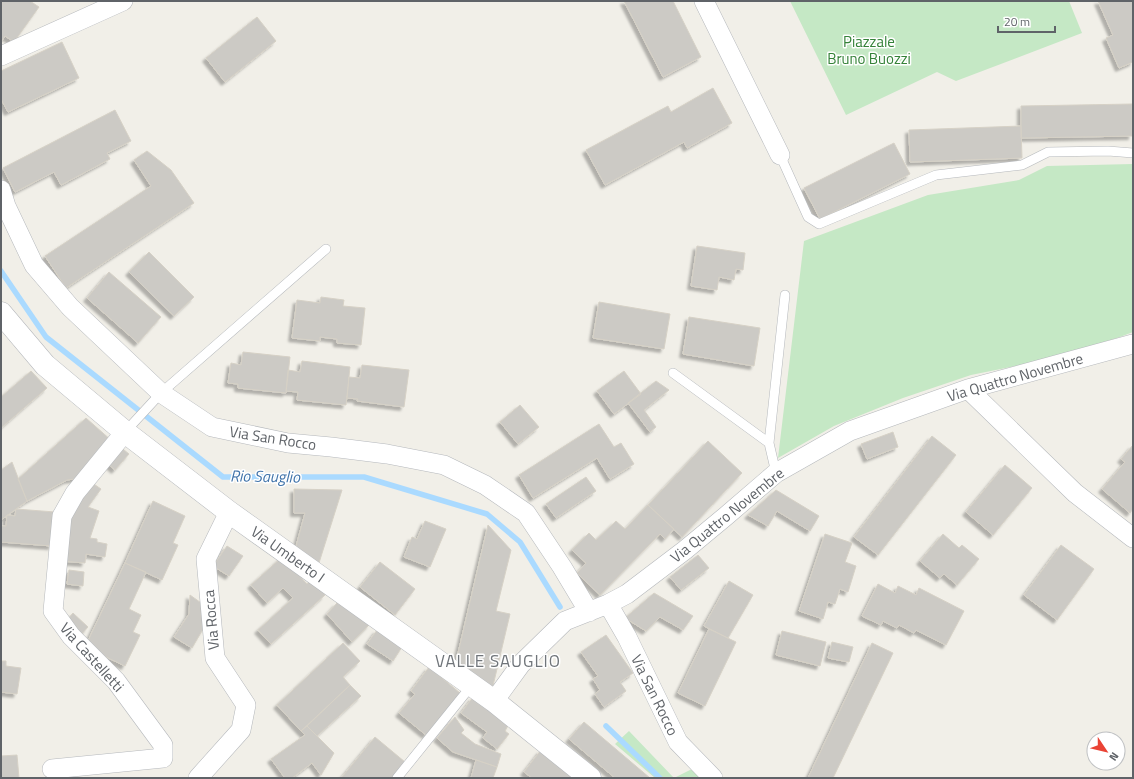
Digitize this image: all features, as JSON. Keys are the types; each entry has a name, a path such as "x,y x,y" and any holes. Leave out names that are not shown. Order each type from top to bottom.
{"street":[{"path":"1,56 123,1"},
{"path":"704,1 780,155"},
{"name":"Via San Rocco","path":"1,190 6,206 34,265 70,307 161,393 212,427 288,443 331,446 387,454 444,465 484,485 526,513 589,612"},
{"name":"Via Umberto I","path":"1,314 45,365 125,432 229,512 494,701 590,778"},
{"name":"Via Quattro Novembre","path":"494,701 521,664 565,621 608,604 627,594 685,550 776,473 850,431 968,388 1133,344"},
{"path":"968,388 1075,493 1133,538"},
{"name":"Via Castelletti","path":"52,768 163,758 163,745 116,681 71,636 53,611 62,516 75,493 125,432"},
{"name":"Via Rocca","path":"198,778 241,730 246,705 215,658 213,643 206,559 229,512"},
{"name":"Via San Rocco","path":"608,604 630,643 678,742 713,778"}],"lane":[{"path":"780,155 808,217 819,224 936,175 1022,166 1048,152 1108,151 1133,153"},
{"path":"125,432 161,393 326,249"},
{"path":"776,473 769,443 785,295"},
{"path":"673,373 769,443"},
{"path":"397,778 472,685"}],"green space":[{"name":"Piazzale Bruno Buozzi","path":"790,1 1069,1 1082,33 956,81 937,72 846,115"},
{"path":"1133,164 1133,332 1046,360 971,375 903,398 834,426 778,458 804,241 928,195 1019,180 1047,166"},
{"path":"629,731 674,778 655,778 615,744"},
{"path":"694,768 705,778 674,778"}],"building":[{"path":"2,1 30,1 39,7 14,42 5,36 1,42"},
{"path":"624,1 673,1 701,57 663,77"},
{"path":"1098,1 1133,1 1133,62 1119,68 1106,38 1113,35"},
{"path":"257,17 276,41 225,82 206,58"},
{"path":"62,42 79,78 8,112 1,99 1,71"},
{"path":"713,88 732,123 687,148 684,142 605,185 586,150 668,106 671,112"},
{"path":"1132,104 1132,136 1021,138 1021,106"},
{"path":"115,110 131,141 107,153 110,159 61,185 54,172 15,192 3,168"},
{"path":"1021,126 1022,158 910,162 909,130"},
{"path":"894,143 910,174 820,219 804,188"},
{"path":"147,151 171,170 194,203 66,288 45,256 151,186 134,160"},
{"path":"697,246 745,253 743,270 736,269 734,280 719,277 717,290 691,286"},
{"path":"149,252 194,297 174,316 129,272"},
{"path":"109,272 161,317 138,343 87,298"},
{"path":"321,297 344,300 343,306 365,308 361,345 337,343 337,339 320,337 320,341 292,338 297,300 320,303"},
{"path":"599,302 670,314 664,349 593,338"},
{"path":"689,317 760,328 754,366 683,354"},
{"path":"243,352 290,357 286,393 238,388 238,384 228,383 231,363 241,365"},
{"path":"302,361 350,367 346,405 297,400 298,392 286,391 288,370 300,372"},
{"path":"362,365 409,370 404,407 357,401 358,399 347,398 349,377 360,378"},
{"path":"31,371 47,388 1,428 1,397"},
{"path":"624,371 641,394 614,414 597,391"},
{"path":"656,381 669,390 644,410 656,427 650,432 628,403"},
{"path":"520,405 539,427 518,444 500,422"},
{"path":"86,418 112,441 81,478 67,480 27,501 18,479"},
{"path":"599,424 614,447 621,443 634,464 610,479 597,458 533,498 519,475"},
{"path":"893,432 898,447 867,459 861,444"},
{"path":"932,436 956,455 878,555 854,537"},
{"path":"708,441 742,473 682,537 648,505"},
{"path":"118,445 129,454 115,470 105,461"},
{"path":"1133,445 1133,509 1130,513 1102,489 1125,462 1121,459"},
{"path":"12,462 27,501 1,520 1,470"},
{"path":"1005,465 1032,488 993,535 966,512"},
{"path":"586,477 596,491 556,518 546,504"},
{"path":"91,482 101,489 88,507 99,511 90,538 97,539 97,542 107,544 105,557 86,554 85,563 61,561 68,517"},
{"path":"294,489 342,490 318,566 295,550 305,513 294,513"},
{"path":"776,490 819,516 810,531 777,511 768,526 748,515"},
{"path":"153,501 185,516 173,543 178,545 162,580 125,563"},
{"path":"648,505 674,529 665,539 660,534 600,595 577,573 586,563 572,550 589,533 596,540 616,521 625,529"},
{"path":"16,509 55,512 52,546 1,542 1,526 6,526 7,515 15,516"},
{"path":"425,521 446,529 430,567 404,557 412,537 417,539"},
{"path":"488,525 511,550 496,611 510,614 492,690 455,666"},
{"path":"825,534 852,543 845,562 856,566 848,592 840,589 835,604 828,602 823,619 799,611"},
{"path":"943,534 959,548 962,545 979,559 957,585 944,574 940,578 920,561"},
{"path":"1061,545 1094,569 1057,620 1024,595"},
{"path":"227,546 243,556 229,576 213,566"},
{"path":"698,555 709,568 681,590 670,577"},
{"path":"282,557 307,584 311,580 325,595 271,644 258,630 293,598 283,588 267,603 251,585"},
{"path":"380,562 415,589 395,615 360,587"},
{"path":"125,563 146,572 129,609 141,615 133,632 140,635 125,666 85,647"},
{"path":"69,570 84,572 83,586 67,584"},
{"path":"729,581 753,595 728,638 704,626"},
{"path":"878,584 895,593 898,586 916,595 919,588 964,611 946,645 916,630 914,633 899,625 897,628 883,621 881,625 862,616"},
{"path":"654,593 693,616 683,630 660,617 646,631 625,618"},
{"path":"190,595 204,605 206,624 192,648 174,637 189,614"},
{"path":"337,603 370,624 352,642 327,614"},
{"path":"73,613 88,627 80,636 65,622"},
{"path":"709,629 736,642 705,706 678,693"},
{"path":"377,630 402,647 393,661 367,644"},
{"path":"782,631 826,642 820,666 776,655"},
{"path":"606,635 633,673 620,682 626,691 604,707 595,694 600,690 593,679 598,676 581,652"},
{"path":"832,642 853,647 849,662 828,658"},
{"path":"343,643 360,661 343,677 350,685 301,731 277,705"},
{"path":"872,643 893,653 833,778 808,778"},
{"path":"1,661 6,661 6,666 21,668 17,694 1,692"},
{"path":"429,667 460,693 426,735 399,713 415,694 411,691"},
{"path":"350,685 361,696 317,736 307,726"},
{"path":"473,697 509,724 505,731 509,734 497,749 483,738 487,732 461,713"},
{"path":"455,717 464,730 461,733 475,744 501,754 497,767 453,752 437,738"},
{"path":"584,722 650,778 615,778 569,739"},
{"path":"307,726 334,753 321,775 312,763 292,778 285,778 271,759 305,735 301,731"},
{"path":"375,737 405,762 393,778 342,777"},
{"path":"541,750 577,778 532,778 524,772"},
{"path":"17,755 19,778 1,778 1,756"},
{"path":"476,760 497,767 493,778 471,778"}],"waterway":[{"name":"Rio Sauglio","path":"1,271 46,337 223,477 364,477 487,514 520,542 560,607"},
{"path":"606,726 660,778"}],"district":[{"name":"VALLE SAUGLIO","path":"498,661"}]}
